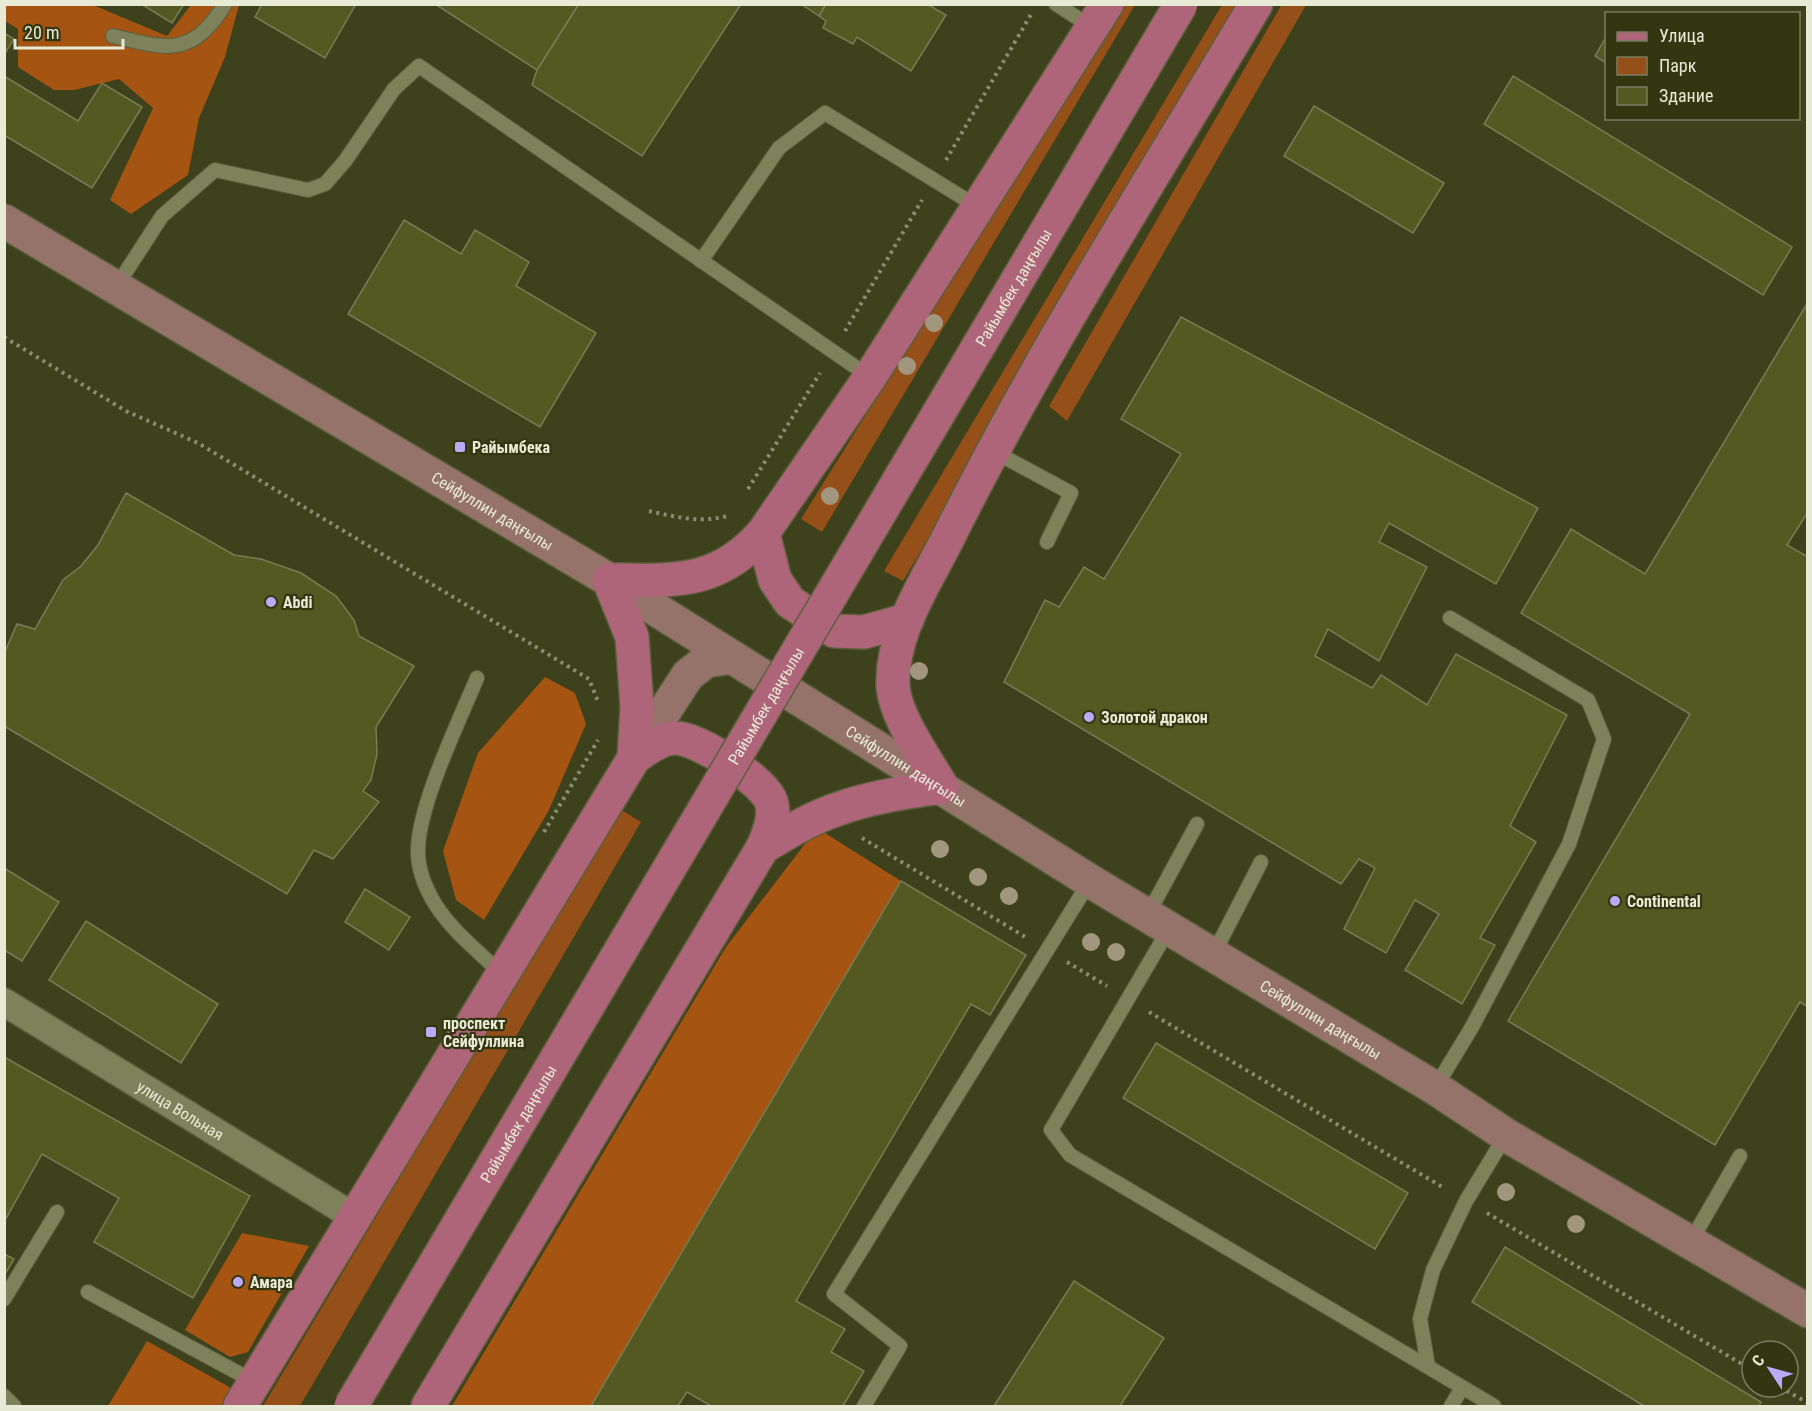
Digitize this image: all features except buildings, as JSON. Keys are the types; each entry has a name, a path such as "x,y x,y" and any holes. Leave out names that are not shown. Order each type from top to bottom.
{"main road":[{"name":"Райымбек даңғылы","path":"351,1407 1181,4"},
{"path":"763,847 808,822 838,809 881,796 942,787 898,709 893,687 895,655 907,620 992,450 1256,4"},
{"path":"634,758 638,707 632,638 609,580 676,580 709,574 745,553 763,533 870,377 1100,16"},
{"name":"Сейфуллин даңғылы","path":"4,221 609,580 1090,881 1436,1088 1506,1135 1808,1311"},
{"path":"763,533 775,580 790,602 834,631 864,632 907,620"},
{"path":"248,1394 634,758 688,675 706,660 732,657"},
{"path":"428,1407 763,847 772,825 771,800 756,782 698,744 674,738 654,744 634,758"}],"street":[{"name":"улица Вольная","path":"4,1002 356,1218"}],"lane":[{"path":"113,36 159,47 186,45 218,16 225,4"},
{"path":"1056,4 1100,16"},
{"path":"116,288 162,216 215,170 308,190 325,184 345,161 394,89 419,66 870,377"},
{"path":"701,261 779,148 825,113 978,207"},
{"path":"992,450 1071,493 1047,542"},
{"path":"1436,1088 1472,1027 1569,844 1604,739 1588,700 1450,618"},
{"path":"477,678 421,824 418,853 423,878 435,904 454,928 503,974"},
{"path":"1197,824 1127,999 1051,1130 1070,1155 1494,1407"},
{"path":"1213,955 1261,862"},
{"path":"864,1407 900,1346 834,1294 1090,881"},
{"path":"1428,1366 1420,1319 1433,1270 1466,1201 1506,1135"},
{"path":"1691,1241 1740,1156"},
{"path":"4,1299 57,1212"},
{"path":"88,1292 248,1394"},
{"path":"1451,1407 1462,1388"},
{"path":"4,1396 14,1407"}],"path":[{"path":"744,494 833,351 1038,4"},
{"path":"4,337 126,411 198,443 589,679 599,702 600,713"},
{"path":"649,511 685,519 719,519 732,514"},
{"path":"852,838 863,838 1127,999 1740,1363"}],"green space":[{"path":"1282,4 1306,5 1067,421 1049,406"},
{"path":"1121,5 1135,5 822,532 801,519"},
{"path":"1222,5 1246,5 903,581 884,571"},
{"path":"620,809 641,822 300,1406 263,1406"}],"shaded area":[{"path":"4,5 93,5 167,36 191,5 239,5 225,57 199,118 188,175 131,214 110,200 153,108 119,79 74,90 54,90 18,67 18,29 5,21"},
{"path":"545,677 575,693 586,724 549,810 484,920 456,900 443,851 478,753"},
{"path":"817,828 901,881 592,1406 452,1406 726,947"},
{"path":"242,1233 309,1246 248,1352 230,1357 185,1330"},
{"path":"147,1341 233,1389 222,1406 108,1406"}],"place":[{"name":"Райымбека","path":"460,447"},
{"name":"Abdi","path":"271,602"},
{"name":"Золотой дракон","path":"1089,717"},
{"name":"Continental","path":"1615,901"},
{"name":"проспект Сейфуллина","path":"431,1032"},
{"name":"Амара","path":"238,1282"}]}
